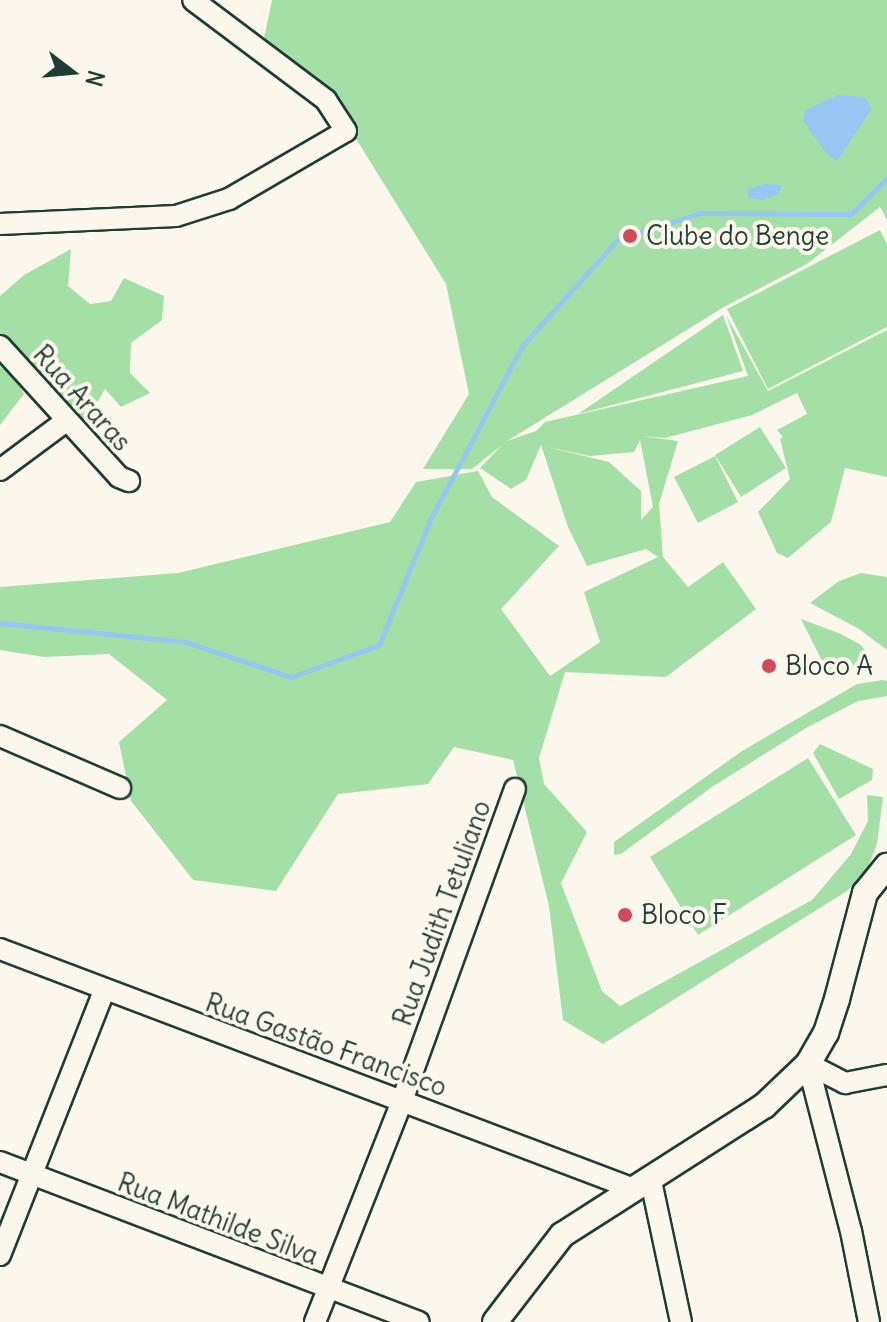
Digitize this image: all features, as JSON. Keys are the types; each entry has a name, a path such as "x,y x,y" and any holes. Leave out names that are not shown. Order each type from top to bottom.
{"street":[{"path":"0,224 176,216 229,199 346,131 326,100 193,0"},
{"name":"Rua Araras","path":"0,346 119,477 129,481"},
{"path":"0,470 66,421"},
{"path":"0,736 120,788"},
{"name":"Rua Judith Tetuliano","path":"315,1322 402,1101 515,789"},
{"path":"495,1322 562,1235 764,1106 808,1064 826,1033 865,893 887,866"},
{"name":"Rua Gastão Francisco","path":"0,949 104,991 402,1101 643,1185"},
{"path":"0,1255 104,991"},
{"path":"808,1064 845,1083 887,1075"},
{"path":"808,1064 851,1231 869,1322"},
{"name":"Rua Mathilde Silva","path":"0,1162 418,1322"},
{"path":"643,1185 681,1322"}],"green space":[{"path":"272,0 887,0 887,220 880,207 807,264 724,307 507,441 536,431 545,422 748,376 726,315 768,391 887,330 887,477 845,468 831,522 788,558 777,553 758,512 790,479 780,439 783,437 777,430 807,414 797,393 752,415 665,438 641,436 678,441 659,504 663,557 688,587 723,562 756,609 666,677 565,672 539,758 544,784 587,832 561,883 602,991 620,1006 812,900 851,854 868,821 867,795 883,797 877,844 866,872 847,891 603,1044 563,1020 549,906 513,760 454,747 428,784 338,794 276,891 193,880 131,801 119,742 167,700 109,654 44,657 0,650 0,587 178,573 390,522 416,482 478,471 492,497 559,546 501,609 550,676 600,642 584,592 658,557 646,549 587,566 568,527 541,445 526,480 511,489 480,468 502,445 472,469 423,469 469,394 446,284 327,92 263,43","holes":["640,440 653,507 641,520 641,491 609,462 547,447 590,456 634,452"]},
{"path":"880,230 887,244 887,327 768,389 727,309"},
{"path":"71,249 68,286 90,304 111,301 124,278 164,296 162,320 131,343 130,373 150,393 121,407 105,389 86,422 9,353 0,335 0,296 24,275"},
{"path":"723,315 743,371 578,414"},
{"path":"0,366 16,380 24,394 0,425"},
{"path":"760,427 786,468 741,497 715,455"},
{"path":"715,456 738,502 698,523 674,477"},
{"path":"861,573 887,577 887,650 859,629 810,603 839,581"},
{"path":"801,619 861,645 871,659 829,675"},
{"path":"887,681 887,696 858,701 806,728 712,787 621,854 614,855 614,842 742,751 857,684"},
{"path":"820,744 873,769 872,780 839,799 813,753"},
{"path":"808,758 856,835 698,935 650,857"}],"water":[{"path":"838,95 865,97 872,109 837,161 827,154 803,121 805,110"},
{"path":"764,184 782,185 779,194 764,200 748,198 749,189"}],"waterway":[{"path":"0,623 186,642 291,677 379,645 430,520 522,346 618,239 701,213 851,214 887,178"}],"place":[{"name":"Clube do Benge","path":"630,236"},
{"name":"Bloco A","path":"769,666"},
{"name":"Bloco F","path":"625,915"}]}
